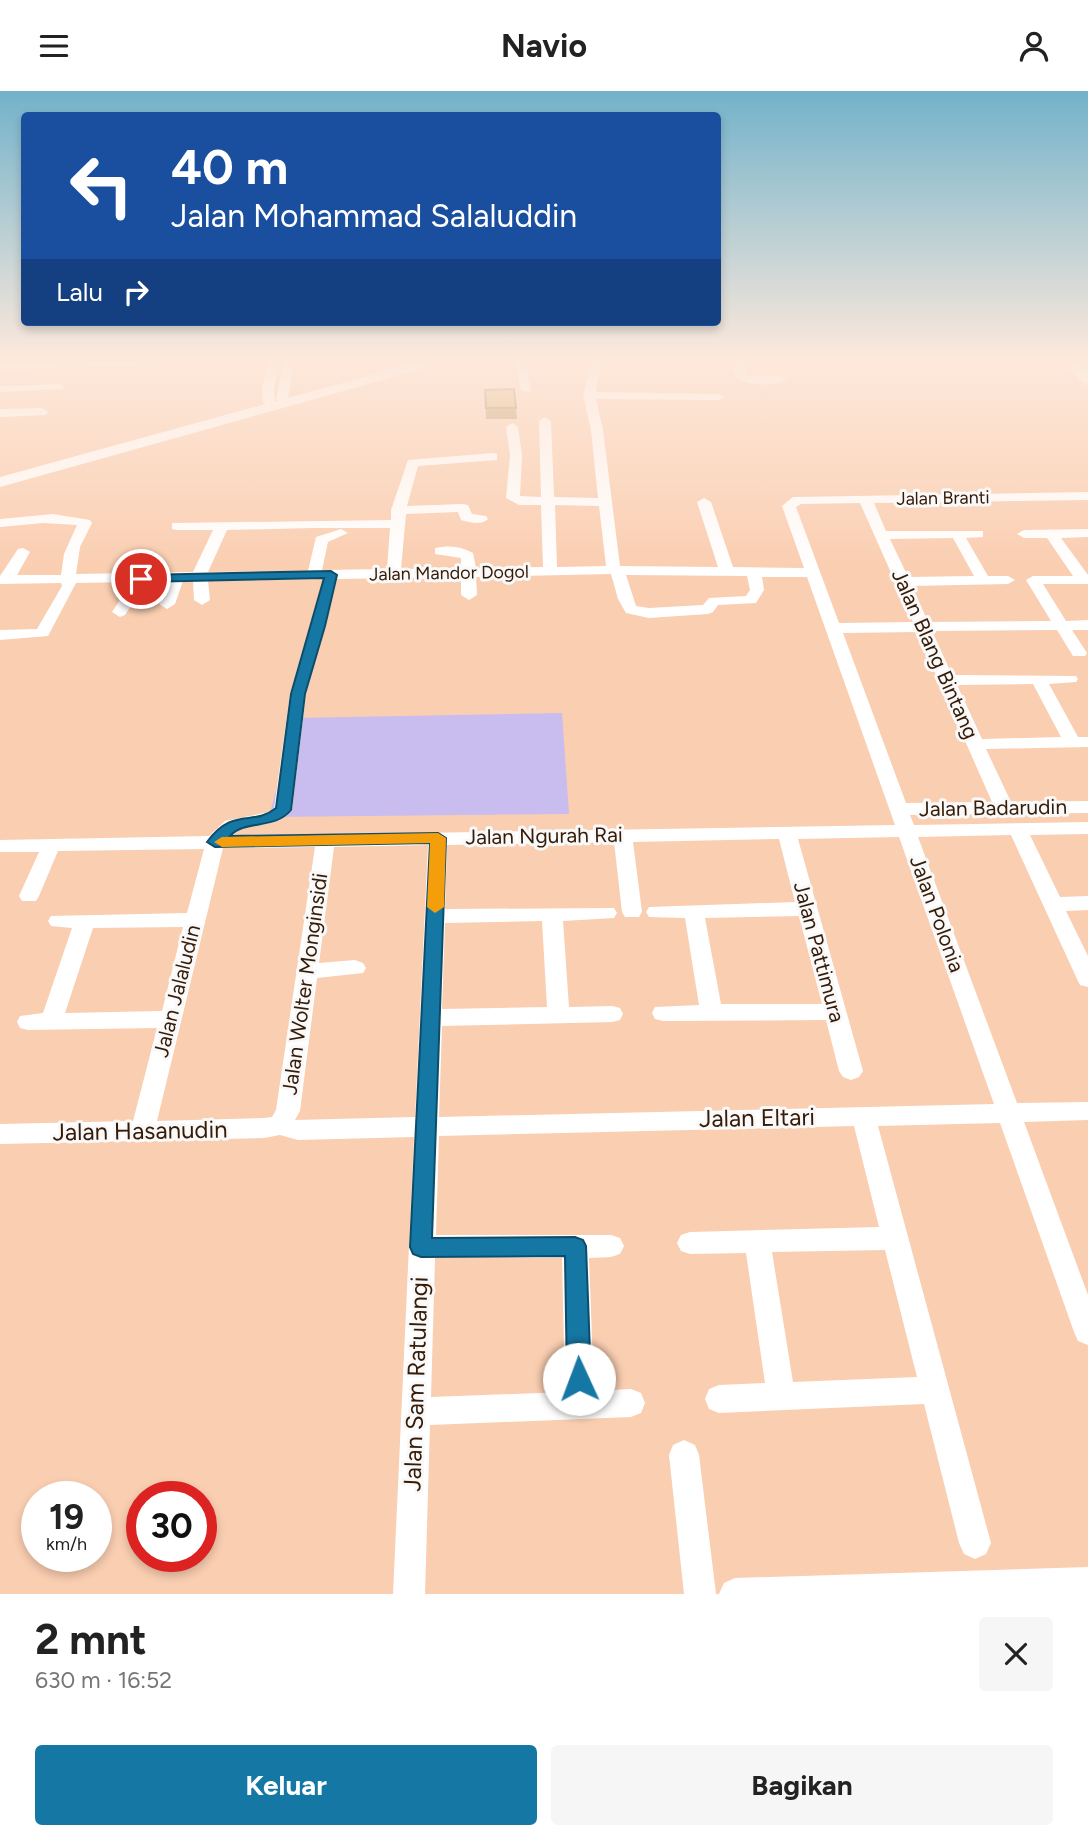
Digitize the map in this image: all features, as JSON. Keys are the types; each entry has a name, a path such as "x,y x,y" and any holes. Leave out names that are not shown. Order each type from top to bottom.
{"street":[{"path":"0,480 184,429"},
{"path":"512,429 516,455 513,498 519,501 605,502"},
{"path":"545,429 550,571"},
{"path":"597,429 613,566 621,575 624,600 631,610 649,613 708,609 714,601 751,600 757,590 754,572"},
{"path":"394,574 393,537 413,463 493,457"},
{"name":"Jalan Branti","path":"798,500 1088,496"},
{"name":"Jalan Blang Bintang","path":"865,499 1004,808"},
{"name":"Jalan Polonia","path":"798,500 789,506 1088,1332"},
{"path":"704,502 727,572"},
{"path":"177,526 339,522 463,508 466,517 481,519"},
{"path":"0,523 38,518 85,523 75,540 66,572 69,586 41,634 0,635"},
{"path":"202,600 200,574 221,527"},
{"path":"214,847 232,825 275,817 283,810 298,694 319,626 321,540 341,533"},
{"path":"1024,534 1088,533"},
{"path":"957,534 984,581"},
{"path":"881,535 978,534"},
{"path":"1051,534 1086,580"},
{"path":"440,551 459,551 468,555 469,595"},
{"path":"4,580 23,552"},
{"name":"Jalan Mandor Dogol","path":"4,580 617,570 813,573"},
{"path":"167,604 177,578"},
{"path":"120,612 141,579"},
{"path":"902,582 1008,580"},
{"path":"1079,653 1033,580 1086,580"},
{"path":"833,628 1088,625"},
{"path":"946,680 1070,678"},
{"path":"1038,679 1080,742"},
{"path":"975,744 1080,742"},
{"name":"Jalan Badarudin","path":"899,809 1088,807"},
{"name":"Jalan Ngurah Rai","path":"0,846 214,847 438,838 1088,828"},
{"path":"1017,830 1088,979"},
{"name":"Jalan Pattimura","path":"787,833 851,1072"},
{"path":"623,835 632,912"},
{"name":"Jalan Sam Ratulangi","path":"408,1594 438,838"},
{"name":"Jalan Wolter Monginsidi","path":"280,1125 288,1111 325,841"},
{"path":"29,896 51,846"},
{"name":"Jalan Jalaludin","path":"143,1129 214,847"},
{"path":"1053,904 1088,903"},
{"path":"656,912 807,909"},
{"path":"694,911 711,1013"},
{"path":"435,916 607,913"},
{"path":"552,914 559,1015"},
{"path":"58,921 195,920"},
{"path":"51,1021 85,921"},
{"path":"307,971 355,968"},
{"path":"663,1013 835,1012"},
{"path":"431,1018 612,1014"},
{"path":"28,1022 170,1019"},
{"name":"Jalan Eltari","path":"280,1125 298,1130 1088,1111"},
{"path":"863,1116 975,1543"},
{"name":"Jalan Hasanudin","path":"0,1134 264,1128 280,1125"},
{"path":"690,1243 895,1238"},
{"path":"757,1242 781,1395"},
{"path":"575,1246 580,1405"},
{"path":"421,1247 611,1246"},
{"path":"719,1399 936,1390"},
{"path":"414,1412 631,1403"},
{"path":"684,1455 700,1594"},
{"path":"735,1594 1088,1583"}],"shaded area":[{"path":"562,713 569,814 269,817 295,718"}],"slow traffic":[{"path":"222,842 438,838 435,907"}],"route":[{"path":"141,579 331,575 298,694 283,810 275,817 232,825 215,842 438,838 421,1247 575,1246 579,1379"}]}
